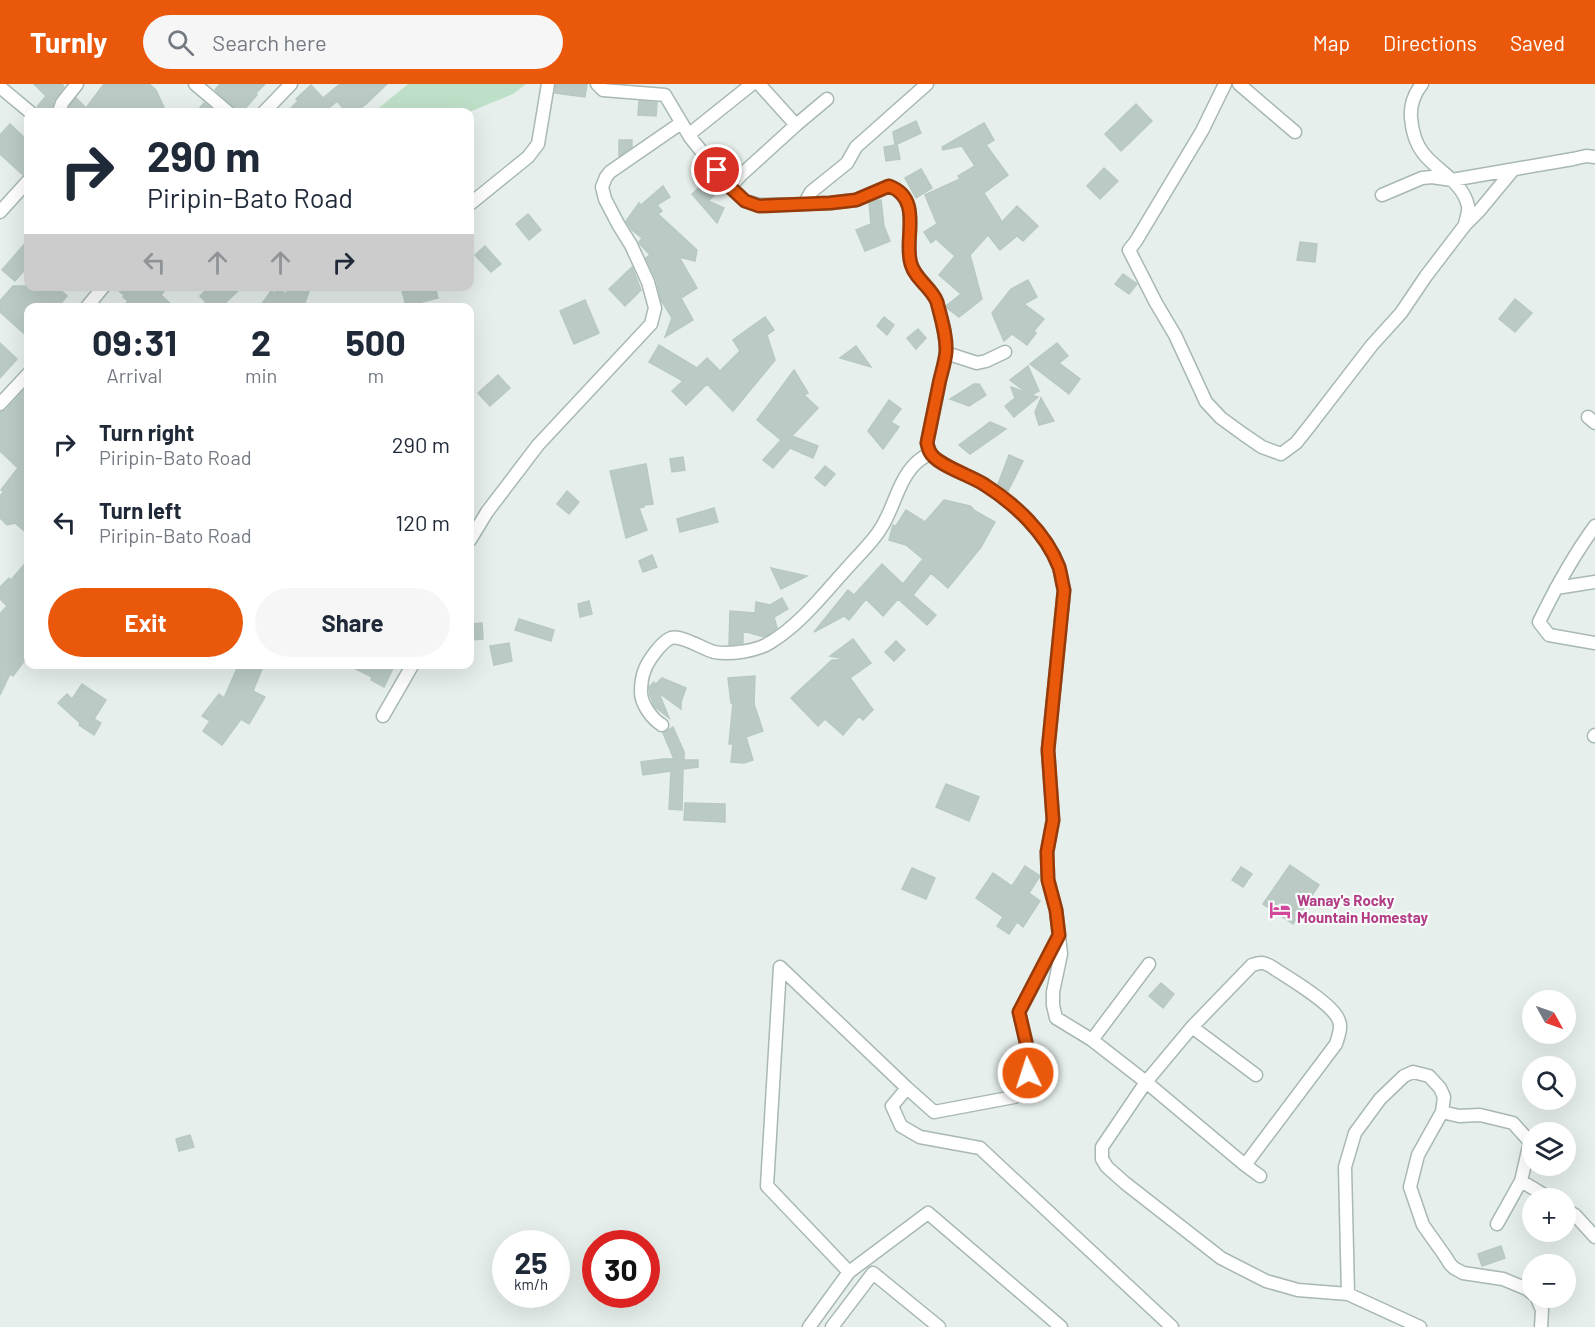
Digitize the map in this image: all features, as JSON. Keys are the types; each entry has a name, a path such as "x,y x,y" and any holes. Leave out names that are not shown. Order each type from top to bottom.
{"street":[{"path":"60,108 77,84"},
{"path":"195,84 223,108"},
{"path":"268,108 291,84"},
{"path":"474,201 528,157 537,144 548,84"},
{"path":"597,84 603,90 666,90 690,137 730,187 745,201 759,206 856,200 889,186 902,194 909,209 911,266 936,300 945,334 946,352 927,443 930,453 937,460 985,484 1041,534 1060,569 1064,590 1048,750 1053,820 1047,852 1048,880 1056,910 1061,954 1053,992 1056,1018 1092,1040 1260,1176"},
{"path":"690,137 692,132 752,84"},
{"path":"759,84 796,124"},
{"path":"807,204 811,192 847,163 856,147 927,84"},
{"path":"1225,84 1202,131 1129,250 1206,402 1221,418 1262,447 1281,454 1296,443 1372,345 1401,313 1465,225 1513,170"},
{"path":"1239,84 1295,132"},
{"path":"1422,84 1417,90 1411,108 1412,130 1421,151 1452,180 1464,196 1468,208 1465,225"},
{"path":"0,87 25,108"},
{"path":"730,187 796,124 827,99"},
{"path":"474,533 487,512 538,445 651,324 655,308 648,282 631,245 605,199 602,187 610,172 681,123"},
{"path":"1382,195 1422,178 1452,180 1586,156 1595,157"},
{"path":"0,212 24,186"},
{"path":"90,303 100,291"},
{"path":"946,352 977,363 1005,352"},
{"path":"0,404 24,378"},
{"path":"662,725 654,720 641,694 645,668 661,646 670,638 677,638 714,652 735,652 754,650 770,643 792,627 876,536 909,472 916,463 930,453"},
{"path":"1595,526 1556,588 1539,622 1549,635 1595,643"},
{"path":"1556,588 1595,582"},
{"path":"383,716 410,669"},
{"path":"849,1272 768,1186 780,967 934,1112 1014,1097 1028,1073 1026,1042 1019,1012 1059,935"},
{"path":"1245,1165 1336,1044 1341,1027 1339,1020 1328,1006 1272,967 1261,962 1252,965 1192,1027 1146,1082 1102,1148 1102,1159 1107,1167 1125,1183 1221,1258 1276,1284 1298,1290 1348,1294 1420,1327"},
{"path":"1092,1040 1149,964"},
{"path":"1192,1027 1256,1075"},
{"path":"1348,1294 1346,1167 1356,1133 1380,1099 1404,1076 1413,1072 1429,1076 1440,1088 1444,1097 1442,1112 1418,1155 1410,1187 1423,1225 1454,1268 1463,1273 1503,1279 1522,1287"},
{"path":"907,1088 892,1106 901,1126 920,1137 980,1148 1172,1327"},
{"path":"1442,1112 1459,1116 1479,1115 1513,1123 1530,1142 1521,1181 1497,1224"},
{"path":"1521,1181 1533,1188"},
{"path":"809,1327 849,1272 928,1213 1061,1327"},
{"path":"1576,1216 1595,1237"},
{"path":"832,1327 873,1273 939,1327"},
{"path":"1541,1308 1541,1327"}],"green space":[{"path":"408,84 526,84 513,94 474,110 474,108 379,108"}],"building":[{"path":"34,84 62,84 64,87 54,100 52,108 38,108 46,96"},
{"path":"104,84 149,84 156,90 164,108 86,108"},
{"path":"220,84 265,84 246,108 234,108 215,90"},
{"path":"340,84 387,84 360,108 343,108 336,102 329,108 291,108 298,101 296,99 311,85 323,98"},
{"path":"556,84 587,84 585,97 555,93"},
{"path":"76,98 86,108 69,108"},
{"path":"639,101 657,103 656,116 638,115"},
{"path":"204,103 211,108 200,108"},
{"path":"1136,104 1152,121 1121,151 1105,134"},
{"path":"916,121 921,133 897,144 900,159 886,161 884,147 895,145 893,132"},
{"path":"984,123 994,140 986,145 1008,175 984,193 1002,222 1017,206 1038,226 1023,241 1017,236 1000,250 988,235 970,255 982,299 959,317 946,306 961,294 939,275 955,256 936,239 931,243 924,232 937,224 925,195 960,179 958,176 975,166 962,146 943,150 942,147"},
{"path":"10,124 24,137 24,175 0,154 0,135"},
{"path":"619,140 632,140 632,147 619,156"},
{"path":"1104,168 1118,181 1100,199 1087,186"},
{"path":"921,169 932,188 916,198 905,178"},
{"path":"703,184 714,196 708,201 724,208 717,223 692,194"},
{"path":"663,186 670,197 657,205 662,211 658,214 697,250 695,261 679,257 697,288 681,298 693,320 665,337 672,318 661,300 656,279 646,258 650,255 639,242 642,238 626,221 639,203 641,205"},
{"path":"881,200 884,226 890,241 865,251 856,230 871,224 869,203"},
{"path":"528,214 541,230 529,240 516,224"},
{"path":"1300,242 1317,244 1315,262 1297,260"},
{"path":"24,245 24,271 15,281 2,270"},
{"path":"485,246 501,264 491,272 475,255"},
{"path":"632,267 641,290 625,306 609,289"},
{"path":"1123,274 1137,284 1129,294 1115,284"},
{"path":"1028,280 1037,297 1024,304 1044,319 1034,331 1036,333 1027,345 1012,334 1004,341 992,313 1011,289"},
{"path":"13,286 24,286 24,291 62,291 67,296 61,303 24,303 24,333 0,312 0,301"},
{"path":"119,291 164,291 161,295 170,303 126,303 128,301 123,297 124,295"},
{"path":"205,291 238,291 225,303 206,303 200,296"},
{"path":"271,291 275,293 282,291 286,294 287,291 309,291 305,303 263,303"},
{"path":"402,291 436,291 438,298 418,303 405,303"},
{"path":"1515,299 1532,313 1515,332 1499,319"},
{"path":"585,300 599,333 574,344 560,311"},
{"path":"765,317 774,330 767,335 775,360 733,411 707,384 686,405 672,391 683,381 649,362 659,345 697,368 707,358 720,371 740,351 733,340"},
{"path":"884,317 894,325 887,335 877,326"},
{"path":"918,329 926,338 916,349 907,338"},
{"path":"0,343 17,359 0,378"},
{"path":"1057,343 1068,356 1059,363 1080,379 1069,394 1030,364"},
{"path":"856,346 871,367 840,358"},
{"path":"1028,366 1039,391 1031,395 1038,397 1014,417 1005,406 1015,398 1011,387 1027,393 1010,380"},
{"path":"794,370 808,393 804,395 818,408 792,436 818,446 813,458 790,448 773,468 763,460 781,440 757,420"},
{"path":"498,375 510,388 490,406 478,393"},
{"path":"974,384 979,384 986,395 969,406 950,399"},
{"path":"24,390 24,531 15,523 7,525 0,518 0,496 4,491 1,490 18,468 0,451 0,412 6,410"},
{"path":"1041,398 1054,421 1039,425 1035,412"},
{"path":"889,400 901,409 891,422 899,427 883,449 868,431"},
{"path":"990,422 1006,429 970,454 959,445"},
{"path":"1009,455 1023,461 1008,491 998,484"},
{"path":"683,457 685,470 672,472 670,459"},
{"path":"646,464 653,504 639,508 647,530 626,538 610,471"},
{"path":"825,466 835,474 825,486 815,478"},
{"path":"567,491 579,502 569,514 557,504"},
{"path":"944,500 970,506 995,522 981,547 948,588 931,573 913,595 936,615 927,625 898,599 883,616 866,599 849,620 844,616 814,632 848,590 854,595 882,564 903,584 923,559 906,545 889,540 893,525 896,526 906,510 925,522"},
{"path":"714,508 718,522 680,532 677,519"},
{"path":"652,555 657,567 643,572 639,561"},
{"path":"24,565 24,661 13,676 10,674 0,695 0,614 7,606 0,599 0,587 9,578 11,580"},
{"path":"771,568 807,576 781,589"},
{"path":"782,598 788,609 774,617 777,628 764,637 743,631 743,643 729,645 730,611 755,613 756,602 770,605"},
{"path":"589,601 592,614 580,617 578,604"},
{"path":"519,619 554,630 551,641 515,630"},
{"path":"482,623 483,639 474,640 474,624"},
{"path":"853,639 871,663 850,678 873,710 863,720 859,716 843,735 825,719 818,726 791,698 832,660 840,660 840,658 830,656"},
{"path":"896,641 905,650 894,661 885,652"},
{"path":"509,643 512,661 494,665 490,646"},
{"path":"237,669 262,669 253,691 265,697 249,724 241,719 222,745 203,731 210,721 202,716 219,694 224,698"},
{"path":"356,669 393,669 384,687 371,680 372,677"},
{"path":"755,676 754,704 763,731 746,737 753,760 744,763 731,762 733,744 729,744 733,703 731,703 728,678"},
{"path":"662,678 686,688 681,709 659,693 669,718 654,706 650,695 649,687"},
{"path":"82,684 106,700 94,719 101,723 94,735 79,725 80,723 58,703 67,694 72,699"},
{"path":"673,727 684,752 684,760 698,760 698,767 683,769 682,810 669,809 671,771 643,775 641,762 674,759 663,733"},
{"path":"946,784 979,797 969,821 936,807"},
{"path":"685,803 725,804 725,822 684,820"},
{"path":"1290,865 1319,885 1293,924 1263,904"},
{"path":"1025,866 1040,876 1029,893 1040,901 1023,927 1017,922 1009,934 997,926 1003,917 976,898 993,873 1012,886"},
{"path":"1241,867 1252,874 1243,887 1232,880"},
{"path":"912,868 935,878 926,899 902,889"},
{"path":"1161,983 1174,994 1163,1008 1149,996"},
{"path":"190,1135 194,1147 179,1151 176,1139"},
{"path":"1501,1246 1505,1258 1482,1266 1478,1254"}],"place":[{"name":"Wanay's Rocky Mountain Homestay","path":"1280,910"}],"route":[{"path":"717,170 745,201 759,206 856,200 889,186 902,194 909,209 911,266 936,300 945,334 946,352 927,443 930,453 937,460 985,484 1012,506 1041,534 1060,569 1064,590 1048,750 1053,820 1047,852 1048,880 1056,910 1059,935 1019,1012 1026,1042 1028,1073"}]}
